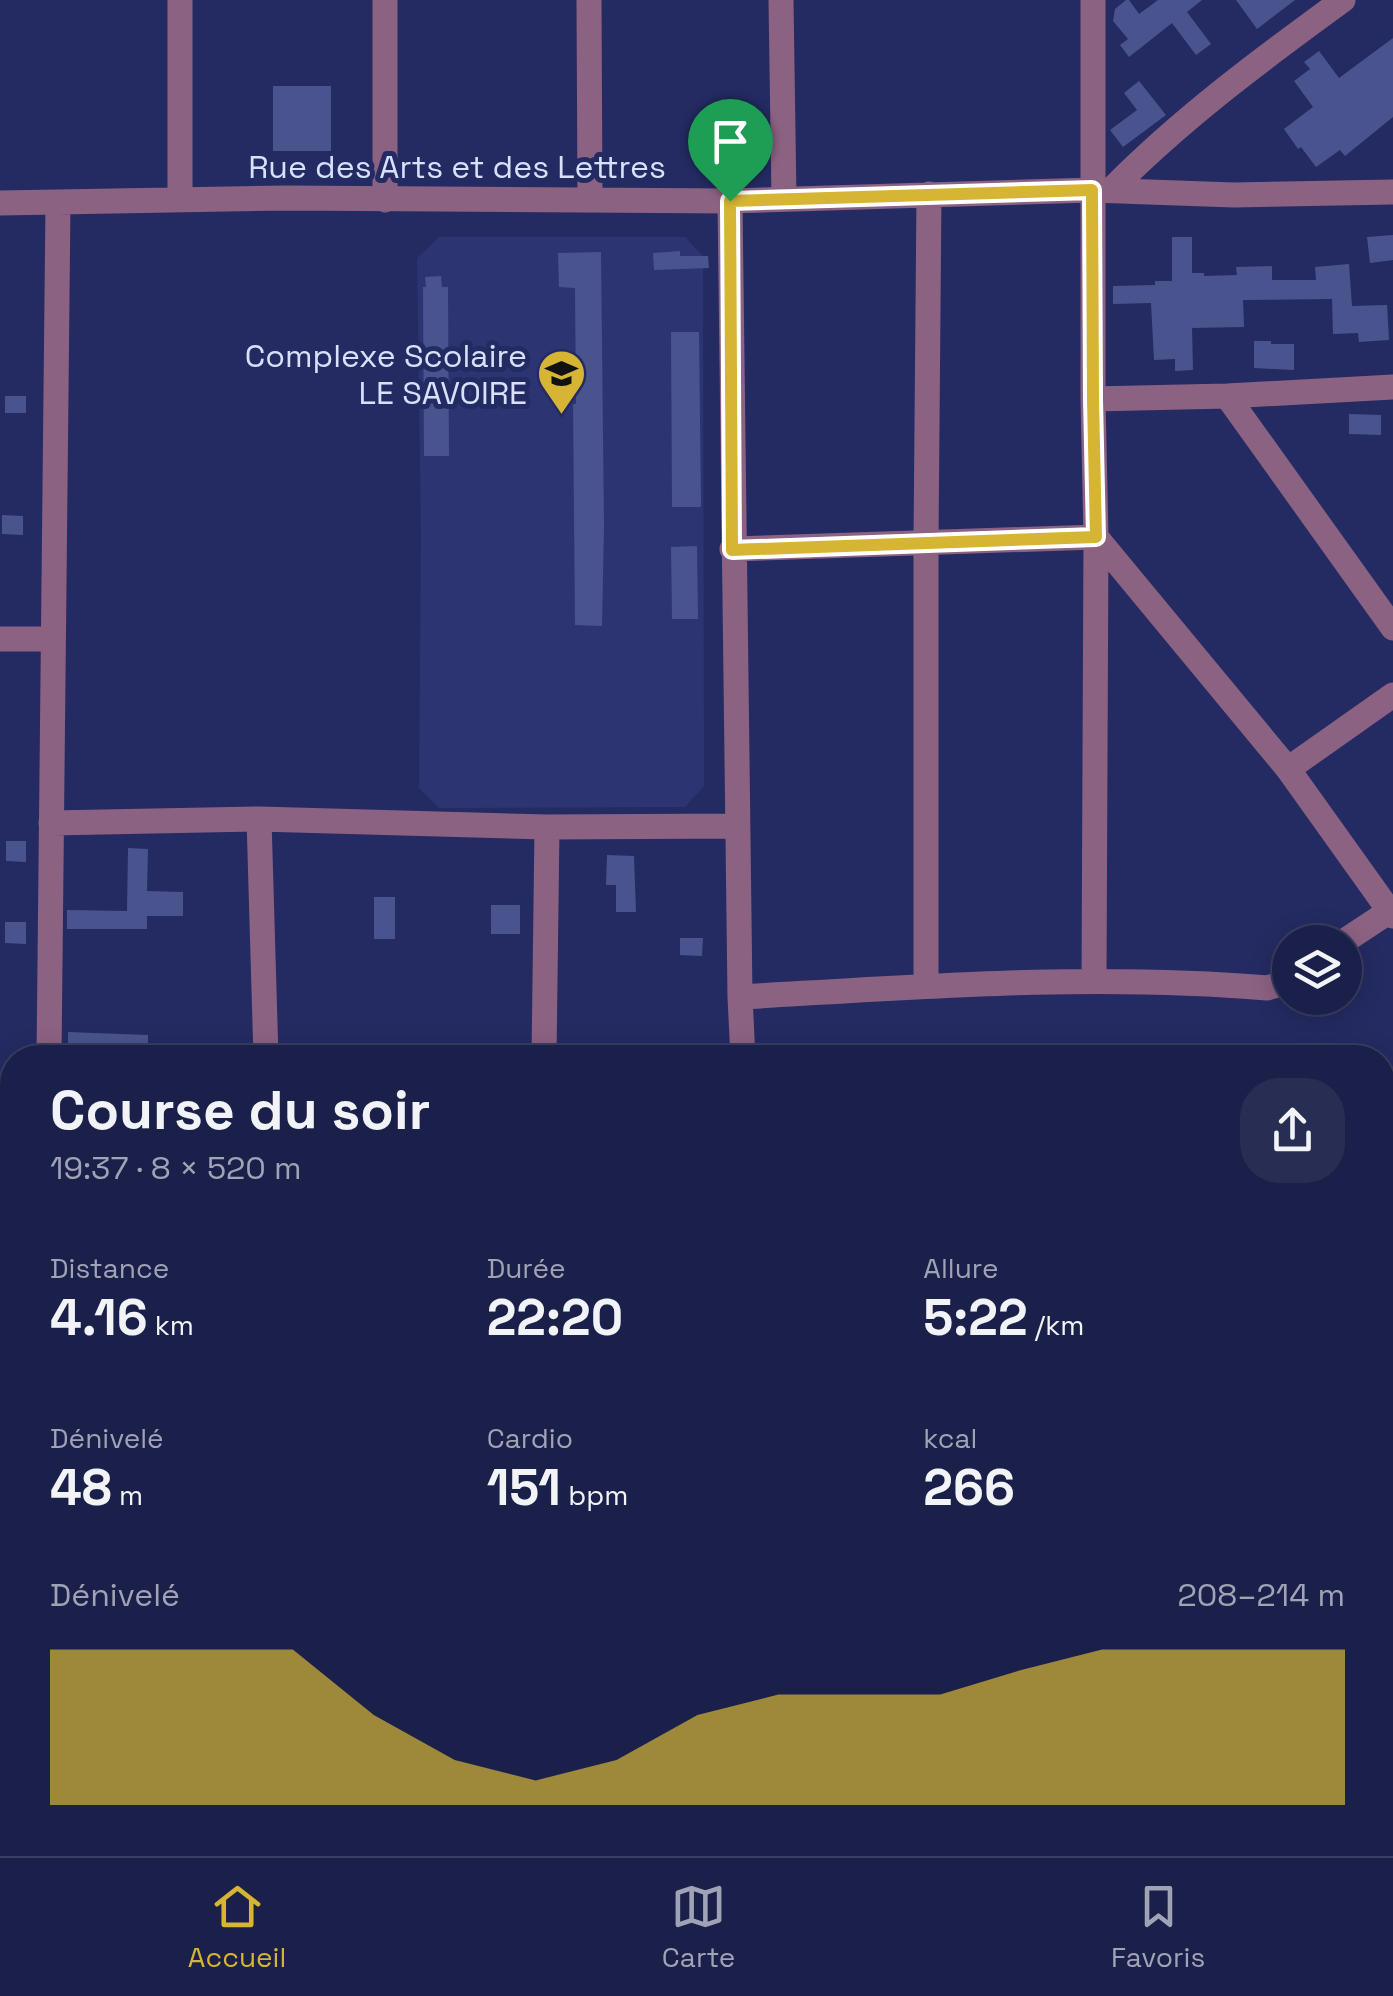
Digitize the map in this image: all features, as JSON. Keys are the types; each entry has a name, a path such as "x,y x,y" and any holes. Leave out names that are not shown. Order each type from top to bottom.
{"street":[{"path":"180,0 180,199"},
{"path":"385,0 386,200"},
{"path":"589,0 590,200"},
{"path":"781,0 784,198"},
{"path":"1093,0 1102,190 1093,399 1094,981"},
{"path":"1102,190 1187,118 1343,0"},
{"name":"Rue des Arts et des Lettres","path":"0,203 180,199 730,201 1102,190 1234,194 1391,191"},
{"path":"926,986 929,194"},
{"path":"730,201 732,550 742,1045"},
{"path":"49,1045 58,203"},
{"path":"1093,399 1393,388"},
{"path":"1227,396 1393,628"},
{"path":"732,550 1096,537"},
{"path":"1096,537 1288,769 1392,912 1362,930"},
{"path":"0,639 53,639"},
{"path":"1288,769 1393,696"},
{"path":"51,824 259,819 547,827 737,826"},
{"path":"259,819 266,1045"},
{"path":"544,1045 547,827"},
{"path":"740,998 926,986 1094,981 1272,987"}],"shaded area":[{"name":"Complexe Scolaire LE SAVOIRE","path":"439,237 685,237 703,256 704,786 685,807 439,808 419,788 417,258"}],"building":[{"path":"1126,0 1139,14 1158,0 1202,0 1187,12 1211,44 1196,55 1172,23 1129,57 1120,45 1128,39 1113,21 1115,9"},
{"path":"1236,0 1295,0 1257,29"},
{"path":"1393,38 1393,117 1345,156 1340,150 1316,167 1284,129 1313,107 1294,81 1310,69 1304,62 1319,51 1339,78"},
{"path":"1139,81 1166,115 1123,147 1110,130 1137,110 1124,93"},
{"path":"273,86 331,86 331,151 273,151"},
{"path":"1393,235 1393,260 1370,263 1367,237"},
{"path":"1172,237 1192,237 1192,273 1204,276 1237,275 1236,267 1272,266 1272,280 1316,280 1315,267 1349,264 1352,306 1387,305 1389,340 1359,342 1358,333 1333,334 1332,299 1243,300 1244,327 1192,328 1193,370 1175,371 1175,359 1154,360 1151,303 1113,304 1113,286 1172,281"},
{"path":"680,251 680,256 708,256 709,268 654,270 653,253"},
{"path":"601,252 602,626 575,625 575,288 559,287 558,253"},
{"path":"441,276 442,287 448,287 449,456 424,456 423,287 425,277"},
{"path":"671,332 699,332 701,507 672,507"},
{"path":"1254,341 1294,344 1294,370 1254,368"},
{"path":"5,396 26,396 26,413 5,413"},
{"path":"1349,414 1381,415 1381,435 1349,434"},
{"path":"2,515 23,516 23,535 2,534"},
{"path":"697,546 698,619 672,619 671,547"},
{"path":"6,841 26,841 26,862 6,861"},
{"path":"128,848 148,849 147,891 183,892 183,916 147,916 147,929 67,929 67,910 127,911"},
{"path":"607,855 634,856 636,912 616,912 616,885 606,885"},
{"path":"374,897 395,897 395,939 374,939"},
{"path":"491,905 520,905 520,934 491,934"},
{"path":"5,922 26,922 26,944 5,943"},
{"path":"680,938 703,938 702,956 680,955"},
{"path":"68,1032 148,1035 148,1045 68,1045"}],"place":[{"name":"Complexe Scolaire LE SAVOIRE","path":"562,416"}],"route":[{"path":"1092,190 1096,537 732,550 730,201 1092,190"}]}
